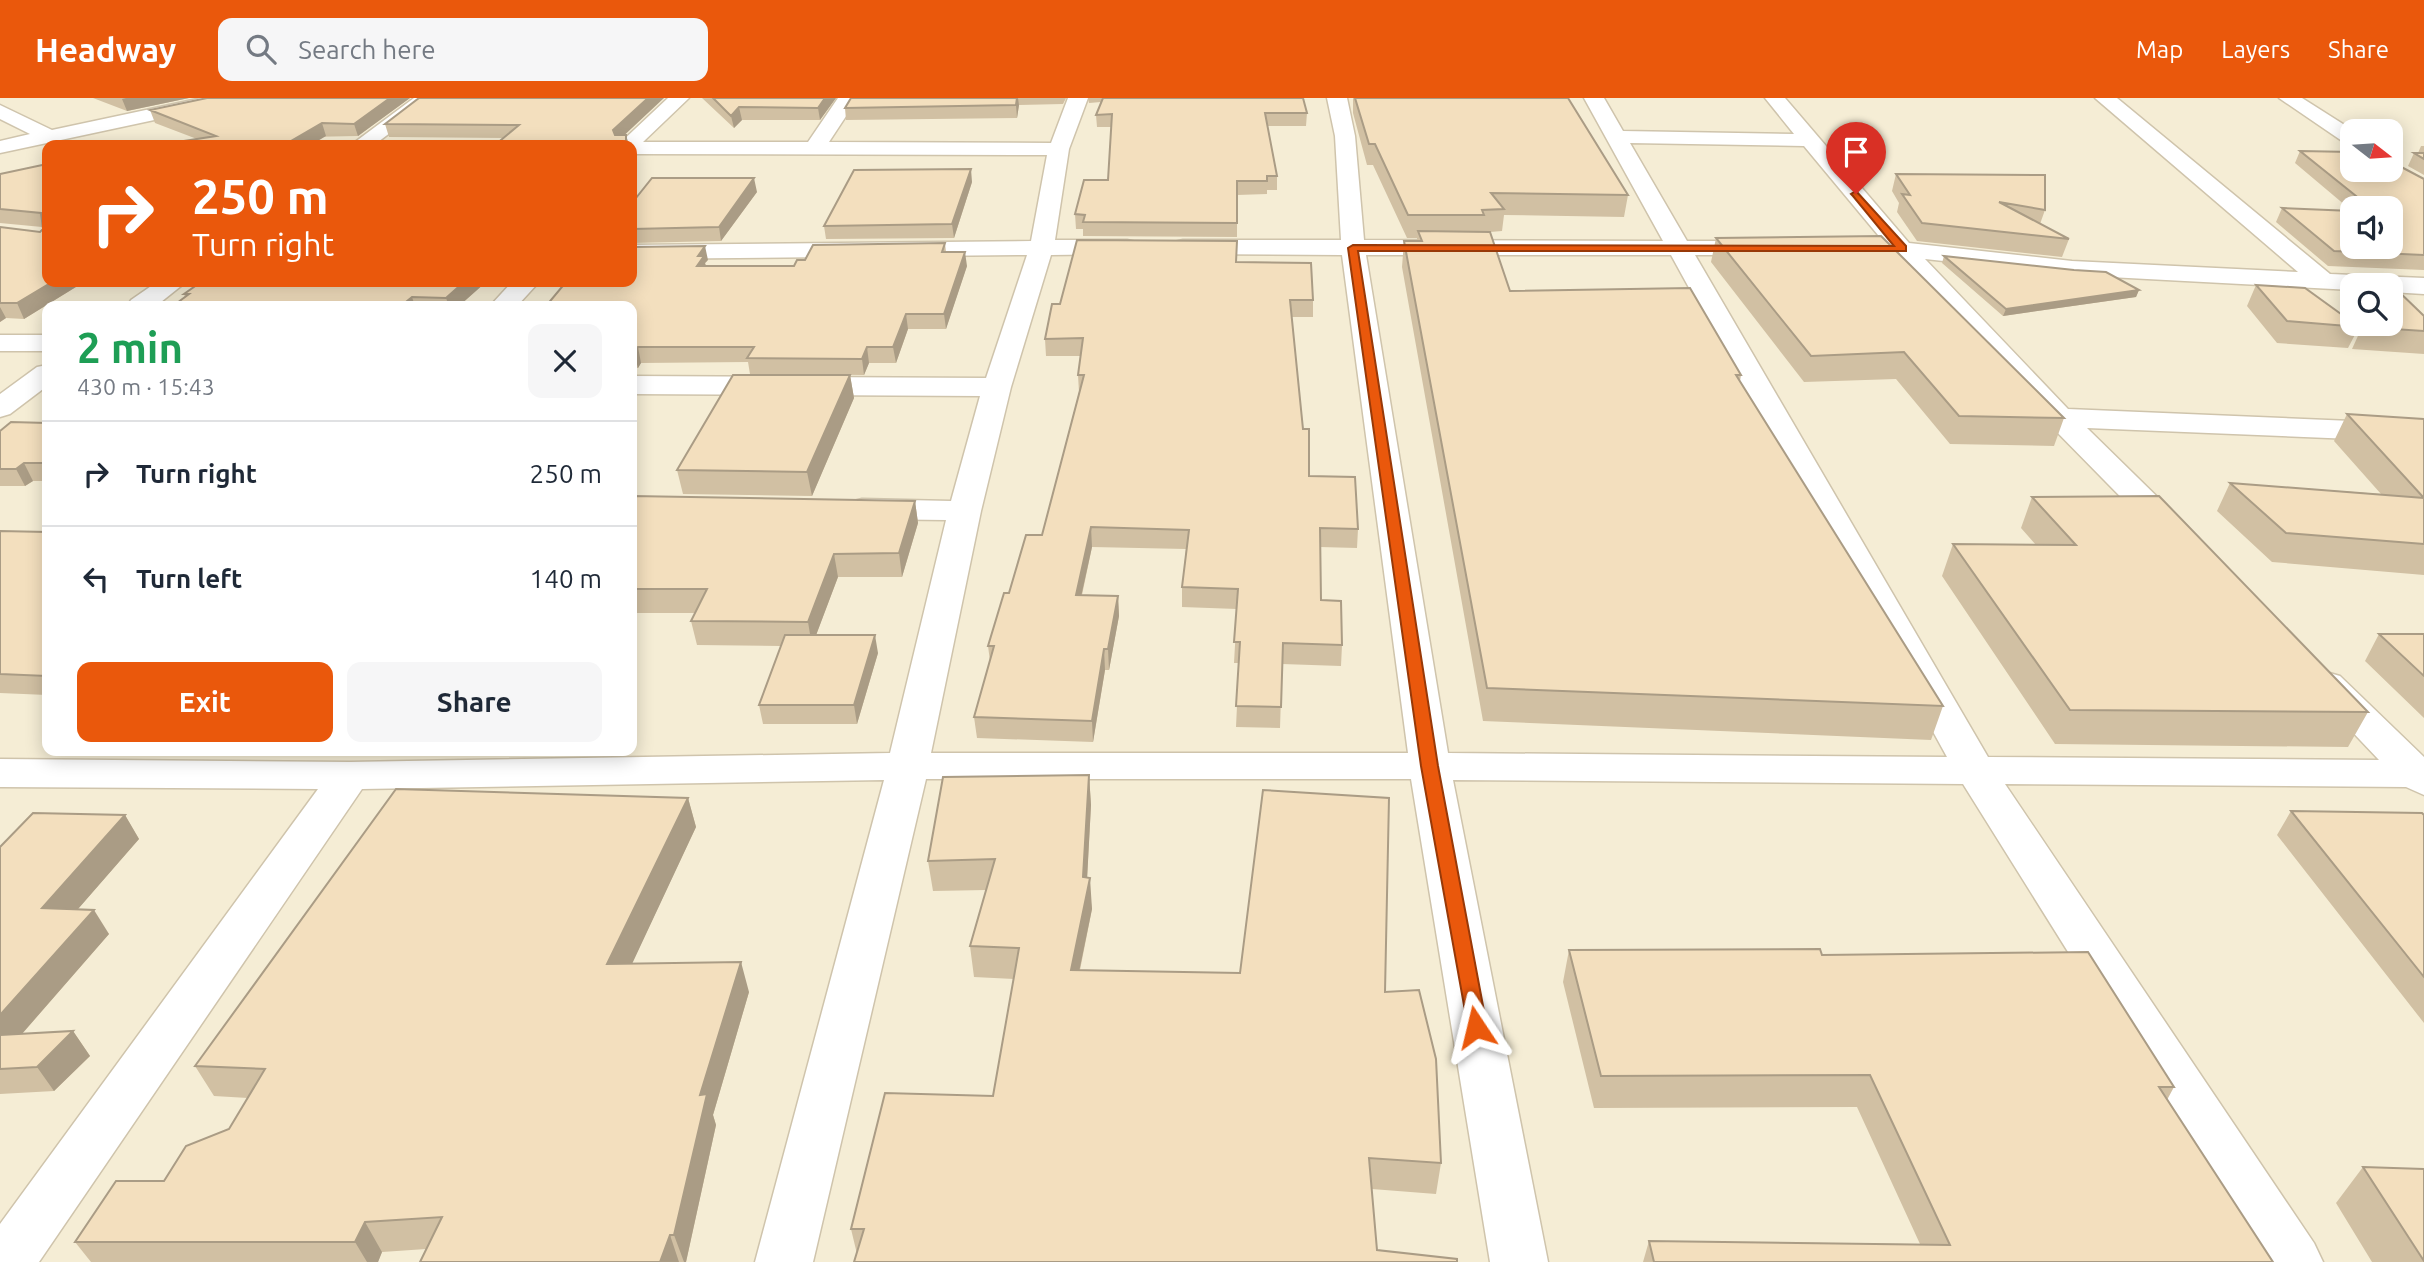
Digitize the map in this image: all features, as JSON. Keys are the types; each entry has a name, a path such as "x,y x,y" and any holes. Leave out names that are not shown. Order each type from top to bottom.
{"street":[{"path":"0,147 229,98"},
{"path":"368,140 426,98"},
{"path":"637,140 679,98"},
{"path":"814,149 848,98"},
{"path":"784,1262 908,766 965,511 997,387 1042,246 1059,149 1078,98"},
{"path":"1338,98 1345,136 1353,248 1430,766 1519,1262"},
{"path":"1594,98 1976,772 2294,1262"},
{"path":"1775,98 1902,248 2060,418 2198,556"},
{"path":"2105,98 2321,279"},
{"path":"2289,98 2340,131"},
{"path":"0,111 49,136"},
{"path":"1617,137 1810,140"},
{"path":"637,147 1059,149"},
{"path":"637,252 1042,246 1796,248"},
{"path":"1823,248 1902,248 2071,268 2424,286"},
{"path":"146,301 166,287"},
{"path":"508,301 521,287"},
{"path":"0,343 42,343"},
{"path":"0,408 42,377"},
{"path":"637,385 997,387"},
{"path":"2060,418 2424,433"},
{"path":"826,509 965,511"},
{"path":"2307,665 2421,776"},
{"path":"0,774 74,762 350,776 908,766 1430,766 2421,776"},
{"path":"5,1257 350,776"}],"shaded area":[{"path":"0,98 2424,98 2424,1262 0,1262"}],"building":[{"path":"207,98 390,98 354,124 322,123 293,140 190,140 216,136 150,110"},
{"path":"419,98 648,98 613,130 615,135 626,135 626,140 501,140 519,125 385,124"},
{"path":"713,98 825,98 818,108 739,107 731,116"},
{"path":"851,98 1017,98 1016,105 845,108"},
{"path":"1103,98 1303,98 1307,113 1265,113 1277,176 1267,176 1267,181 1237,181 1237,223 1083,222 1085,215 1075,214 1084,180 1108,180 1112,114 1096,115"},
{"path":"1355,98 1568,98 1628,195 1491,193 1504,209 1482,210 1484,215 1408,215 1375,144 1369,144"},
{"path":"2300,151 2340,152 2340,182 2403,182 2403,168 2424,179 2424,255 2403,254 2403,196 2356,196"},
{"path":"42,165 42,221 41,213 0,209 0,174"},
{"path":"971,169 952,224 824,226 854,170"},
{"path":"1896,174 2045,175 2045,210 1999,202 2069,239 1922,223 1902,194 1910,195"},
{"path":"652,178 754,178 719,227 637,229 637,197"},
{"path":"2282,208 2340,210 2340,251 2334,251"},
{"path":"0,227 40,232 42,230 44,287 17,303 0,303"},
{"path":"1418,231 1490,232 1510,291 1690,288 1741,375 1736,375 1943,706 1487,688 1404,241 1422,241"},
{"path":"1881,236 2064,418 1959,416 1904,352 1811,356 1716,238"},
{"path":"1077,240 1237,241 1236,262 1311,263 1313,300 1290,300 1303,429 1309,429 1309,476 1355,477 1358,529 1320,528 1321,600 1341,601 1342,645 1283,643 1281,707 1236,706 1240,642 1234,642 1238,589 1182,587 1189,530 1091,527 1076,595 1118,596 1108,649 1104,649 1092,721 974,717 994,646 988,646 1004,593 1009,593 1026,535 1042,535 1084,375 1078,375 1083,338 1045,339 1052,304 1060,304"},
{"path":"945,243 942,252 965,252 944,314 906,314 893,347 867,347 862,359 747,358 754,347 637,348 637,301 550,301 562,287 637,287 637,247 705,246 698,256 704,256 697,266 794,266 797,260 805,260 813,245"},
{"path":"1944,256 2106,272 2139,290 2006,309"},
{"path":"2256,285 2305,288 2340,313 2340,325 2287,321"},
{"path":"194,287 458,287 446,298 412,297 407,301 180,301 189,294 184,294"},
{"path":"2403,296 2424,316 2424,331 2403,330"},
{"path":"733,375 850,375 807,472 677,470"},
{"path":"2347,414 2424,419 2424,498"},
{"path":"11,422 42,423 42,463 24,463 16,469 0,469 0,431"},
{"path":"2230,483 2424,498 2424,544 2286,533"},
{"path":"637,496 915,501 899,553 834,554 808,622 691,621 707,589 637,589"},
{"path":"2159,496 2368,712 2070,710 1953,544 2076,545 2032,497"},
{"path":"0,531 42,532 42,676 0,674"},
{"path":"2379,634 2424,634 2424,676"},
{"path":"785,635 875,635 854,705 759,705"},
{"path":"1089,775 1083,877 1090,878 1071,970 1240,973 1263,790 1389,798 1385,992 1419,990 1436,1059 1441,1163 1369,1158 1377,1250 1457,1259 1457,1262 854,1262 864,1229 851,1229 885,1093 993,1096 1019,948 970,946 995,859 928,861 943,777"},
{"path":"396,789 688,798 607,964 741,962 700,1095 707,1094 674,1235 670,1235 660,1262 420,1262 442,1217 365,1222 355,1242 75,1242 116,1181 164,1181 186,1146 229,1129 265,1069 195,1066"},
{"path":"2291,811 2424,815 2424,977"},
{"path":"33,813 125,815 42,908 94,910 0,1015 0,847"},
{"path":"1820,949 1822,955 2088,952 2174,1087 2159,1087 2273,1262 1654,1262 1649,1241 1950,1245 1870,1075 1601,1076 1569,950"},
{"path":"73,1031 37,1067 0,1069 0,1035"},
{"path":"2363,1167 2424,1169 2424,1261"}],"route":[{"path":"1476,1027 1430,766 1353,248 1902,248 1856,194"}]}
